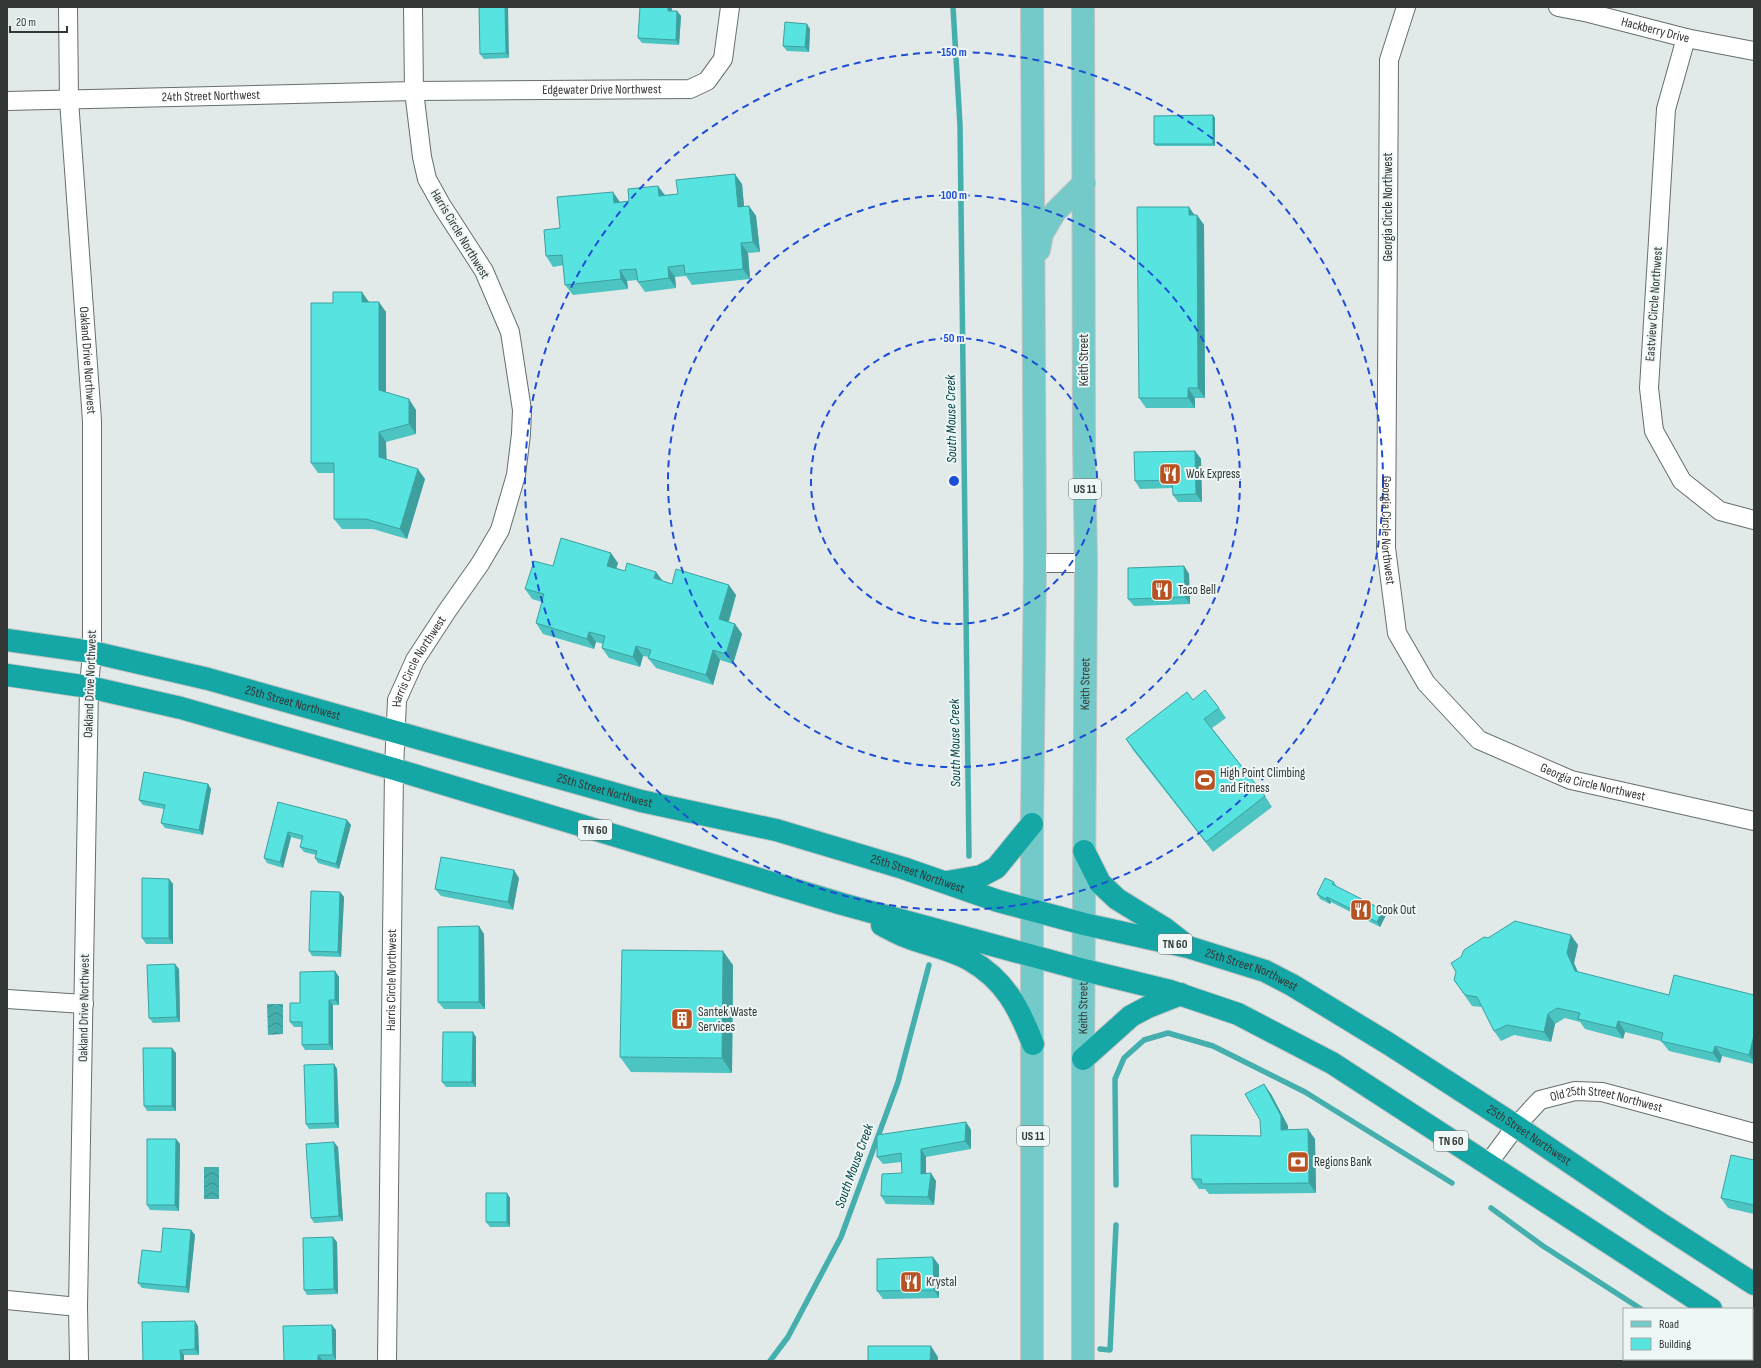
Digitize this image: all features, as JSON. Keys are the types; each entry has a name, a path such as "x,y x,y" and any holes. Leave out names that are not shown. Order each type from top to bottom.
{"highway":[{"name":"25th Street Northwest","path":"7,640 92,652 208,679 641,801 776,830 1033,910 1084,924 1188,947 1265,971 1292,985 1389,1044 1516,1126 1652,1218 1754,1284"},
{"name":"TN 60","path":"7,676 90,687 181,708 394,769 842,904 1084,970 1181,994 1238,1014 1332,1063 1709,1308"},
{"path":"945,883 981,876 996,868 1032,824"},
{"path":"1084,851 1100,883 1117,899 1164,928 1188,947"},
{"path":"842,904 906,937 970,960 988,973 1008,993 1022,1016 1033,1044"},
{"path":"1083,1059 1131,1016 1148,1007 1181,994"}],"main road":[{"name":"US 11","path":"1032,7 1035,563 1032,824 1032,1361"},
{"name":"Keith Street","path":"1083,1361 1086,563 1084,444 1084,7"},
{"path":"1034,291 1042,234 1055,212 1084,183"}],"street":[{"name":"Oakland Drive Northwest","path":"68,7 69,100 92,421 92,652 90,687 78,1306 79,1361"},
{"name":"Harris Circle Northwest","path":"387,1361 396,700 415,660 480,564 500,530 516,475 521,434 522,410 510,332 484,271 442,206 427,179 422,157 414,91 413,7"},
{"name":"Edgewater Drive Northwest","path":"414,91 690,89 707,81 723,60 730,7"},
{"name":"Georgia Circle Northwest","path":"1406,7 1389,60 1386,548 1398,633 1426,682 1479,740 1571,780 1754,821"},
{"name":"Hackberry Drive","path":"1558,7 1589,13 1686,38 1754,51"},
{"name":"Eastview Circle Northwest","path":"1686,38 1666,108 1649,388 1654,431 1682,481 1720,511 1754,520"},
{"name":"24th Street Northwest","path":"7,101 414,91"},
{"path":"1035,563 1086,563"},
{"path":"7,999 84,1004"},
{"name":"Old 25th Street Northwest","path":"1487,1165 1516,1126 1540,1100 1575,1092 1602,1092 1754,1133"},
{"path":"7,1300 78,1306"}],"water":[{"path":"267,1004 283,1004 283,1034 268,1035"},
{"path":"204,1167 219,1167 219,1199 204,1199"}],"building":[{"path":"479,7 505,7 506,53 480,54"},
{"path":"640,7 668,7 668,11 677,11 676,40 638,38"},
{"path":"785,22 807,24 805,47 783,46"},
{"path":"1213,115 1213,144 1154,144 1154,116"},
{"path":"735,174 738,207 749,206 753,242 741,243 743,269 685,274 684,265 668,267 669,278 638,282 636,269 620,270 621,279 565,285 562,255 546,256 544,230 560,228 557,197 613,192 614,203 629,201 628,189 658,186 659,196 678,194 676,180"},
{"path":"1137,207 1189,207 1189,215 1197,215 1198,388 1188,388 1188,398 1139,398"},
{"path":"333,292 362,292 362,302 379,302 379,390 409,399 409,424 379,432 379,457 418,469 400,529 366,519 334,519 334,463 311,463 311,303 333,303"},
{"name":"Wok Express","path":"1195,451 1196,494 1173,495 1172,480 1135,481 1134,452"},
{"path":"561,538 611,553 607,566 625,571 627,563 656,572 654,578 672,584 676,569 729,585 719,619 735,624 726,654 713,650 706,675 648,658 651,650 636,646 633,657 602,648 605,636 589,632 587,639 536,623 544,594 525,589 534,561 553,566"},
{"name":"Taco Bell","path":"1184,566 1185,597 1128,599 1128,568"},
{"path":"1205,690 1219,708 1204,719 1265,796 1206,842 1126,739 1187,692 1193,700"},
{"path":"144,772 208,784 199,830 161,823 165,805 139,800"},
{"path":"278,802 347,820 336,864 315,858 317,851 300,847 303,836 288,832 280,862 264,858"},
{"path":"441,857 514,870 508,902 435,889"},
{"path":"142,878 169,879 169,938 142,938"},
{"name":"Cook Out","path":"1325,878 1334,882 1332,884 1383,910 1377,922 1327,897 1326,899 1317,894"},
{"path":"311,891 340,892 338,952 309,951"},
{"path":"1515,921 1571,935 1567,953 1575,971 1669,995 1674,975 1754,995 1754,1035 1749,1055 1715,1046 1713,1053 1661,1041 1663,1033 1618,1021 1616,1028 1578,1019 1580,1013 1557,1008 1548,1014 1544,1032 1507,1025 1494,1031 1477,997 1465,995 1454,980 1456,972 1451,963 1461,957 1464,950 1484,937 1488,938"},
{"path":"479,926 479,1002 438,1002 438,927"},
{"name":"Santek Waste Services","path":"622,950 723,951 722,1058 620,1057"},
{"path":"175,964 177,1017 149,1018 147,965"},
{"path":"335,971 335,1000 329,1000 329,1044 302,1045 302,1022 290,1022 290,1003 300,1003 300,972"},
{"path":"443,1032 473,1032 472,1082 442,1082"},
{"path":"143,1048 172,1048 172,1106 144,1106"},
{"path":"334,1064 335,1123 306,1124 304,1065"},
{"path":"1264,1084 1281,1116 1281,1130 1308,1129 1309,1183 1202,1184 1201,1179 1192,1179 1191,1135 1261,1136 1260,1120 1245,1094"},
{"path":"966,1122 965,1141 921,1149 921,1174 931,1173 928,1197 881,1196 882,1174 902,1173 901,1153 877,1157 877,1135"},
{"path":"147,1139 176,1139 175,1205 147,1205"},
{"path":"334,1142 339,1216 311,1218 306,1144"},
{"path":"1731,1155 1754,1160 1754,1205 1721,1198"},
{"path":"486,1193 507,1193 507,1222 486,1222"},
{"path":"163,1228 191,1230 186,1287 138,1283 142,1250 161,1252"},
{"path":"333,1237 334,1289 304,1290 303,1238"},
{"name":"Krystal","path":"933,1257 934,1290 877,1291 877,1259"},
{"path":"195,1321 195,1349 180,1350 181,1361 143,1361 142,1322"},
{"path":"332,1325 333,1355 318,1355 318,1361 284,1361 283,1326"},
{"path":"868,1346 931,1346 930,1361 868,1361"}],"waterway":[{"name":"South Mouse Creek","path":"953,7 960,125 969,856"},
{"name":"South Mouse Creek","path":"770,1361 788,1337 841,1237 898,1082 929,965"},
{"path":"1116,1185 1115,1079 1124,1058 1144,1040 1168,1033 1213,1046 1305,1092 1452,1183"},
{"path":"1491,1208 1543,1246 1639,1308"},
{"path":"1100,1349 1110,1350 1116,1225"}],"place":[{"name":"Wok Express","path":"1170,474"},
{"name":"Taco Bell","path":"1162,590"},
{"name":"High Point Climbing and Fitness","path":"1205,780"},
{"name":"Cook Out","path":"1361,910"},
{"name":"Santek Waste Services","path":"682,1019"},
{"name":"Regions Bank","path":"1298,1162"},
{"name":"Krystal","path":"911,1282"}]}
